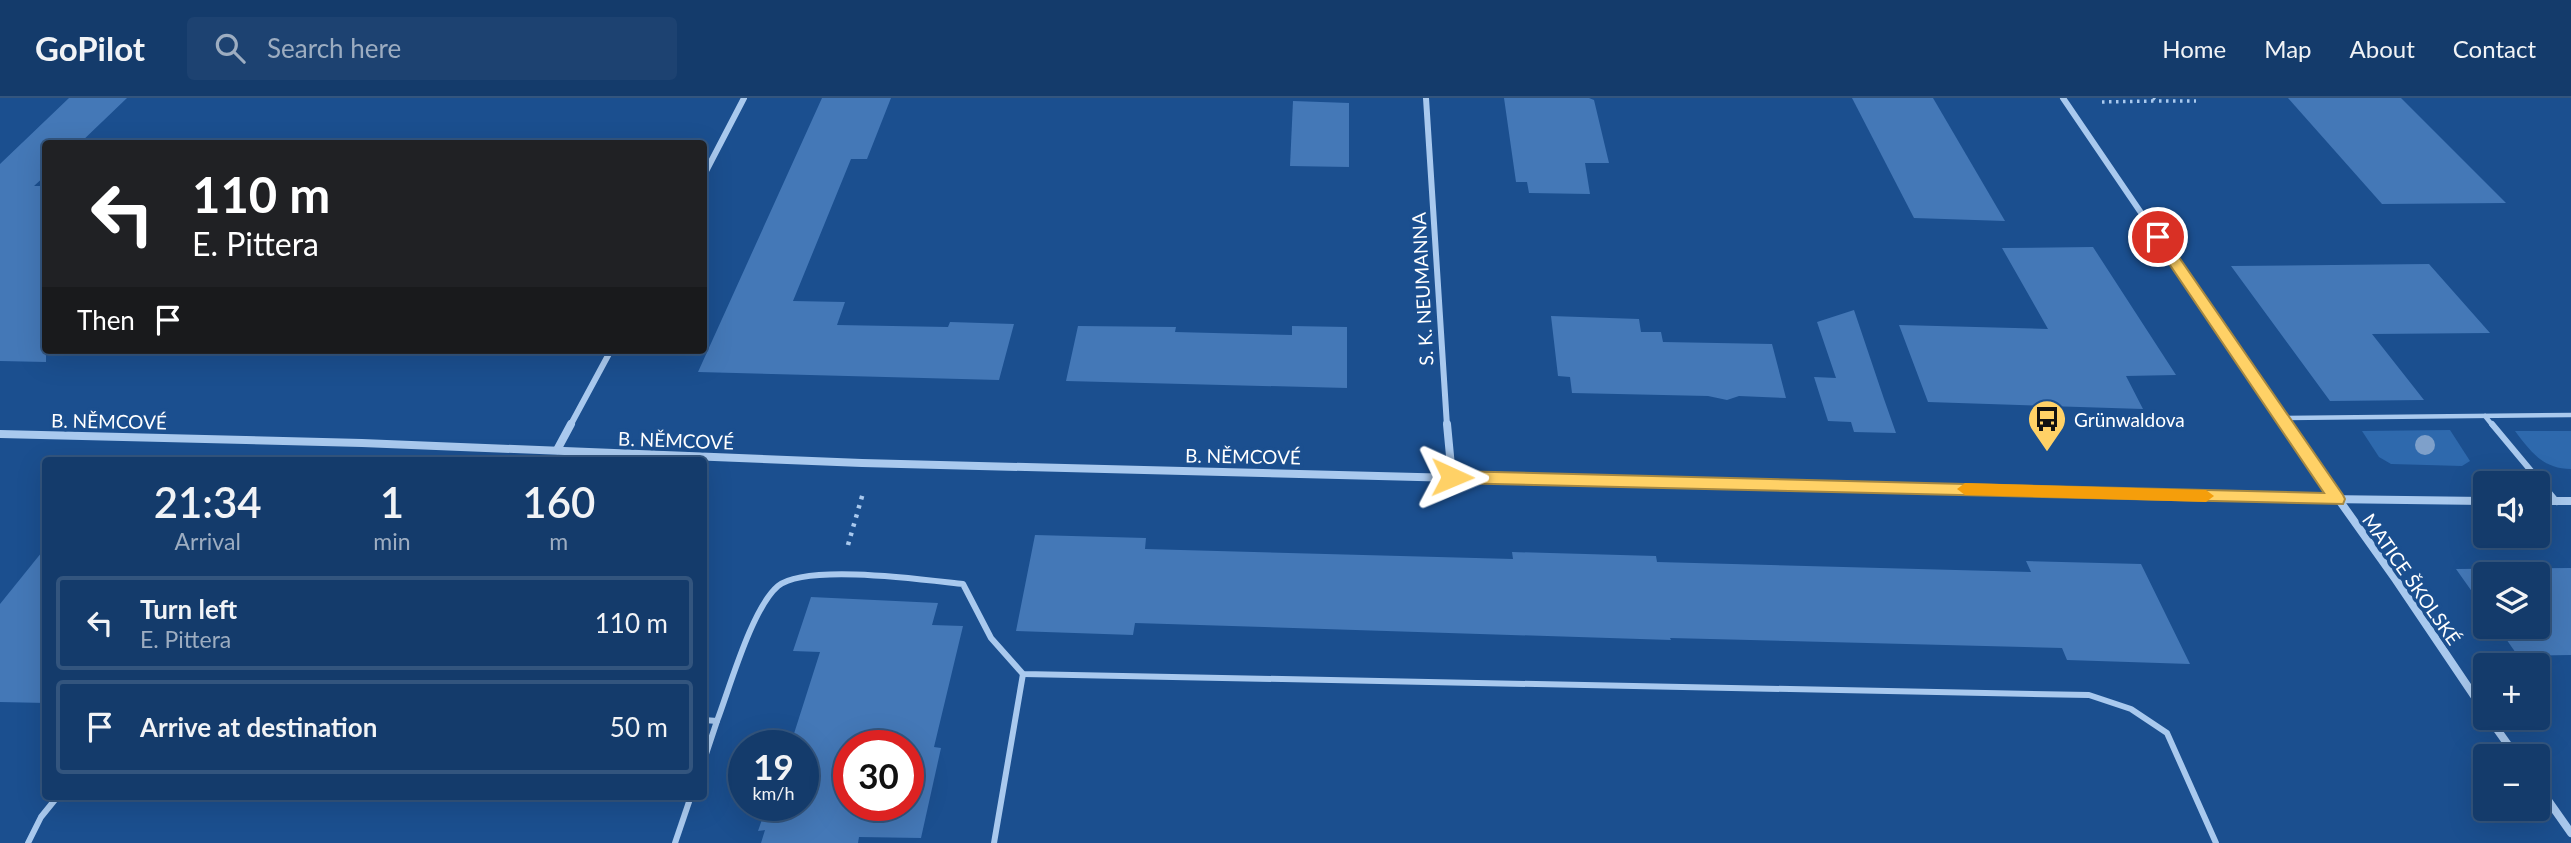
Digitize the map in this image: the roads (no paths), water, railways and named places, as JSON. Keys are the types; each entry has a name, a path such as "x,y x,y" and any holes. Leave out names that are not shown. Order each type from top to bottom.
{"street":[{"path":"707,169 744,98"},
{"name":"S. K. NEUMANNA","path":"1426,98 1452,477"},
{"name":"MATICE ŠKOLSKÉ","path":"2063,98 2280,418 2396,580 2473,694"},
{"path":"557,450 609,354"},
{"name":"B. NĚMCOVÉ","path":"0,434 557,450 862,463 2473,501"},
{"path":"2550,502 2571,502"},
{"path":"2550,803 2571,832"}],"lane":[{"path":"2280,418 2571,415"},
{"path":"2486,416 2557,502"},
{"path":"707,751 764,603 781,583 839,574 963,584 991,638 1023,674 2089,695 2131,709 2167,733 2216,843"},
{"path":"994,843 1023,674"},
{"path":"707,720 717,721"},
{"path":"28,843 41,817 55,800"},
{"path":"675,843 690,800"}],"place":[{"name":"Grünwaldova","path":"2047,453"}]}
